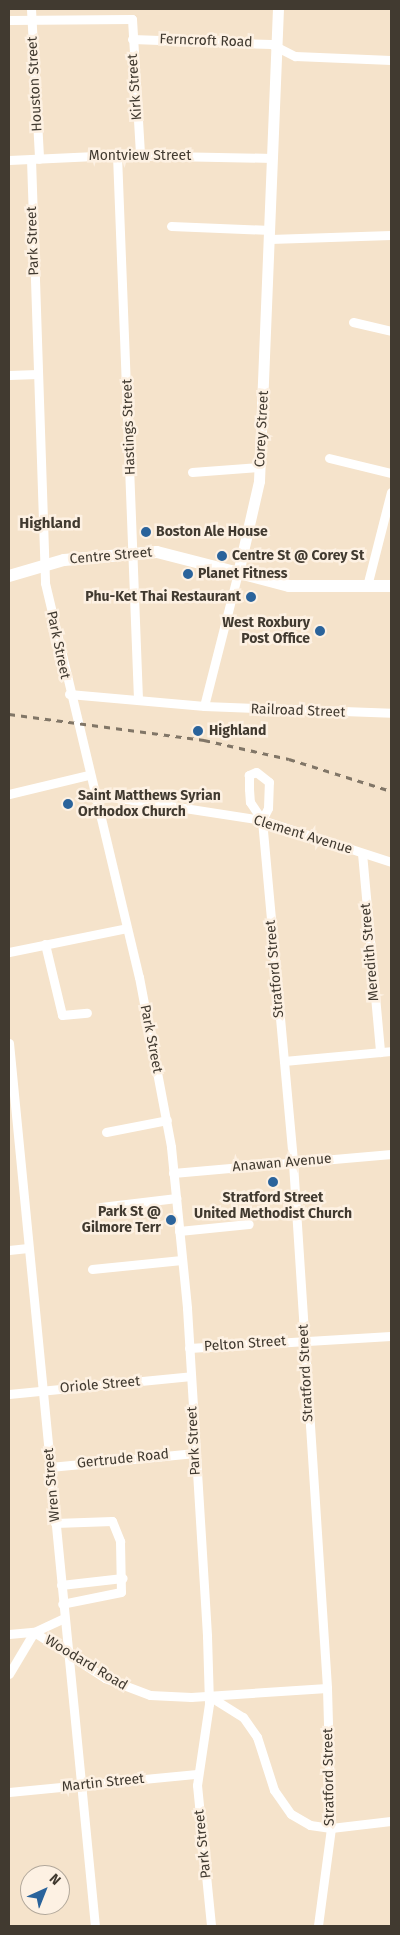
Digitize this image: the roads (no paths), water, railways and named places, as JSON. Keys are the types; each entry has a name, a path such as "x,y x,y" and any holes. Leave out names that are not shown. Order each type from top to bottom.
{"main road":[{"name":"Centre Street","path":"9,576 44,563 132,552 172,553 289,586 391,586"}],"street":[{"name":"Houston Street","path":"31,9 35,159"},
{"name":"Corey Street","path":"204,706 238,573 260,466 278,49 278,9"},
{"name":"Kirk Street","path":"31,20 132,19 140,155"},
{"path":"9,20 31,20"},
{"name":"Ferncroft Road","path":"132,39 271,44 278,49 302,56 391,60"},
{"name":"Montview Street","path":"9,160 117,155 272,158"},
{"name":"Hastings Street","path":"117,155 138,700"},
{"name":"Park Street","path":"35,159 38,374 44,563 69,694 127,928 167,1120 180,1231 191,1376 209,1696 197,1774 211,1926"},
{"path":"170,226 270,235 391,235"},
{"path":"353,322 391,331"},
{"path":"9,375 38,374"},
{"path":"329,458 391,473"},
{"path":"192,472 260,466"},
{"path":"367,586 391,492"},
{"path":"69,694 204,706"},
{"name":"Railroad Street","path":"204,706 391,713"},
{"name":"Stratford Street","path":"262,820 268,808 268,782 256,772 249,775 250,802 262,820 293,1163 327,1688 330,1828 318,1926"},
{"path":"9,794 88,774"},
{"name":"Clement Avenue","path":"94,798 113,797 262,820 391,862"},
{"name":"Meredith Street","path":"362,853 380,1052"},
{"path":"9,952 127,928"},
{"path":"46,944 62,1015 87,1013"},
{"name":"Wren Street","path":"9,1043 62,1604 70,1651 95,1926"},
{"path":"284,1061 391,1051"},
{"path":"106,1132 167,1120"},
{"name":"Anawan Avenue","path":"174,1173 391,1154"},
{"path":"101,1207 176,1198"},
{"path":"180,1231 249,1224"},
{"path":"9,1250 28,1248"},
{"path":"92,1269 182,1260"},
{"name":"Pelton Street","path":"189,1348 391,1336"},
{"name":"Oriole Street","path":"9,1394 191,1376"},
{"name":"Gertrude Road","path":"50,1467 195,1453"},
{"path":"55,1523 112,1521 120,1541 123,1578 118,1594 62,1604"},
{"path":"61,1585 123,1578"},
{"path":"9,1674 34,1632 64,1618"},
{"name":"Woodard Road","path":"9,1634 34,1632 70,1651 128,1689 171,1697 327,1688"},
{"path":"209,1696 242,1717 257,1737 274,1790 291,1814 310,1825 330,1828 391,1821"},
{"name":"Martin Street","path":"9,1792 197,1774"}],"railway":[{"path":"9,714 204,740 289,759 391,791"}],"place":[{"name":"Boston Ale House","path":"146,532"},
{"name":"Centre St @ Corey St","path":"222,556"},
{"name":"Planet Fitness","path":"188,574"},
{"name":"Phu-Ket Thai Restaurant","path":"251,597"},
{"name":"West Roxbury Post Office","path":"320,631"},
{"name":"Highland","path":"198,731"},
{"name":"Saint Matthews Syrian Orthodox Church","path":"68,804"},
{"name":"Stratford Street United Methodist Church","path":"273,1182"},
{"name":"Park St @ Gilmore Terr","path":"171,1220"}],"district":[{"name":"Highland","path":"50,524"}]}
